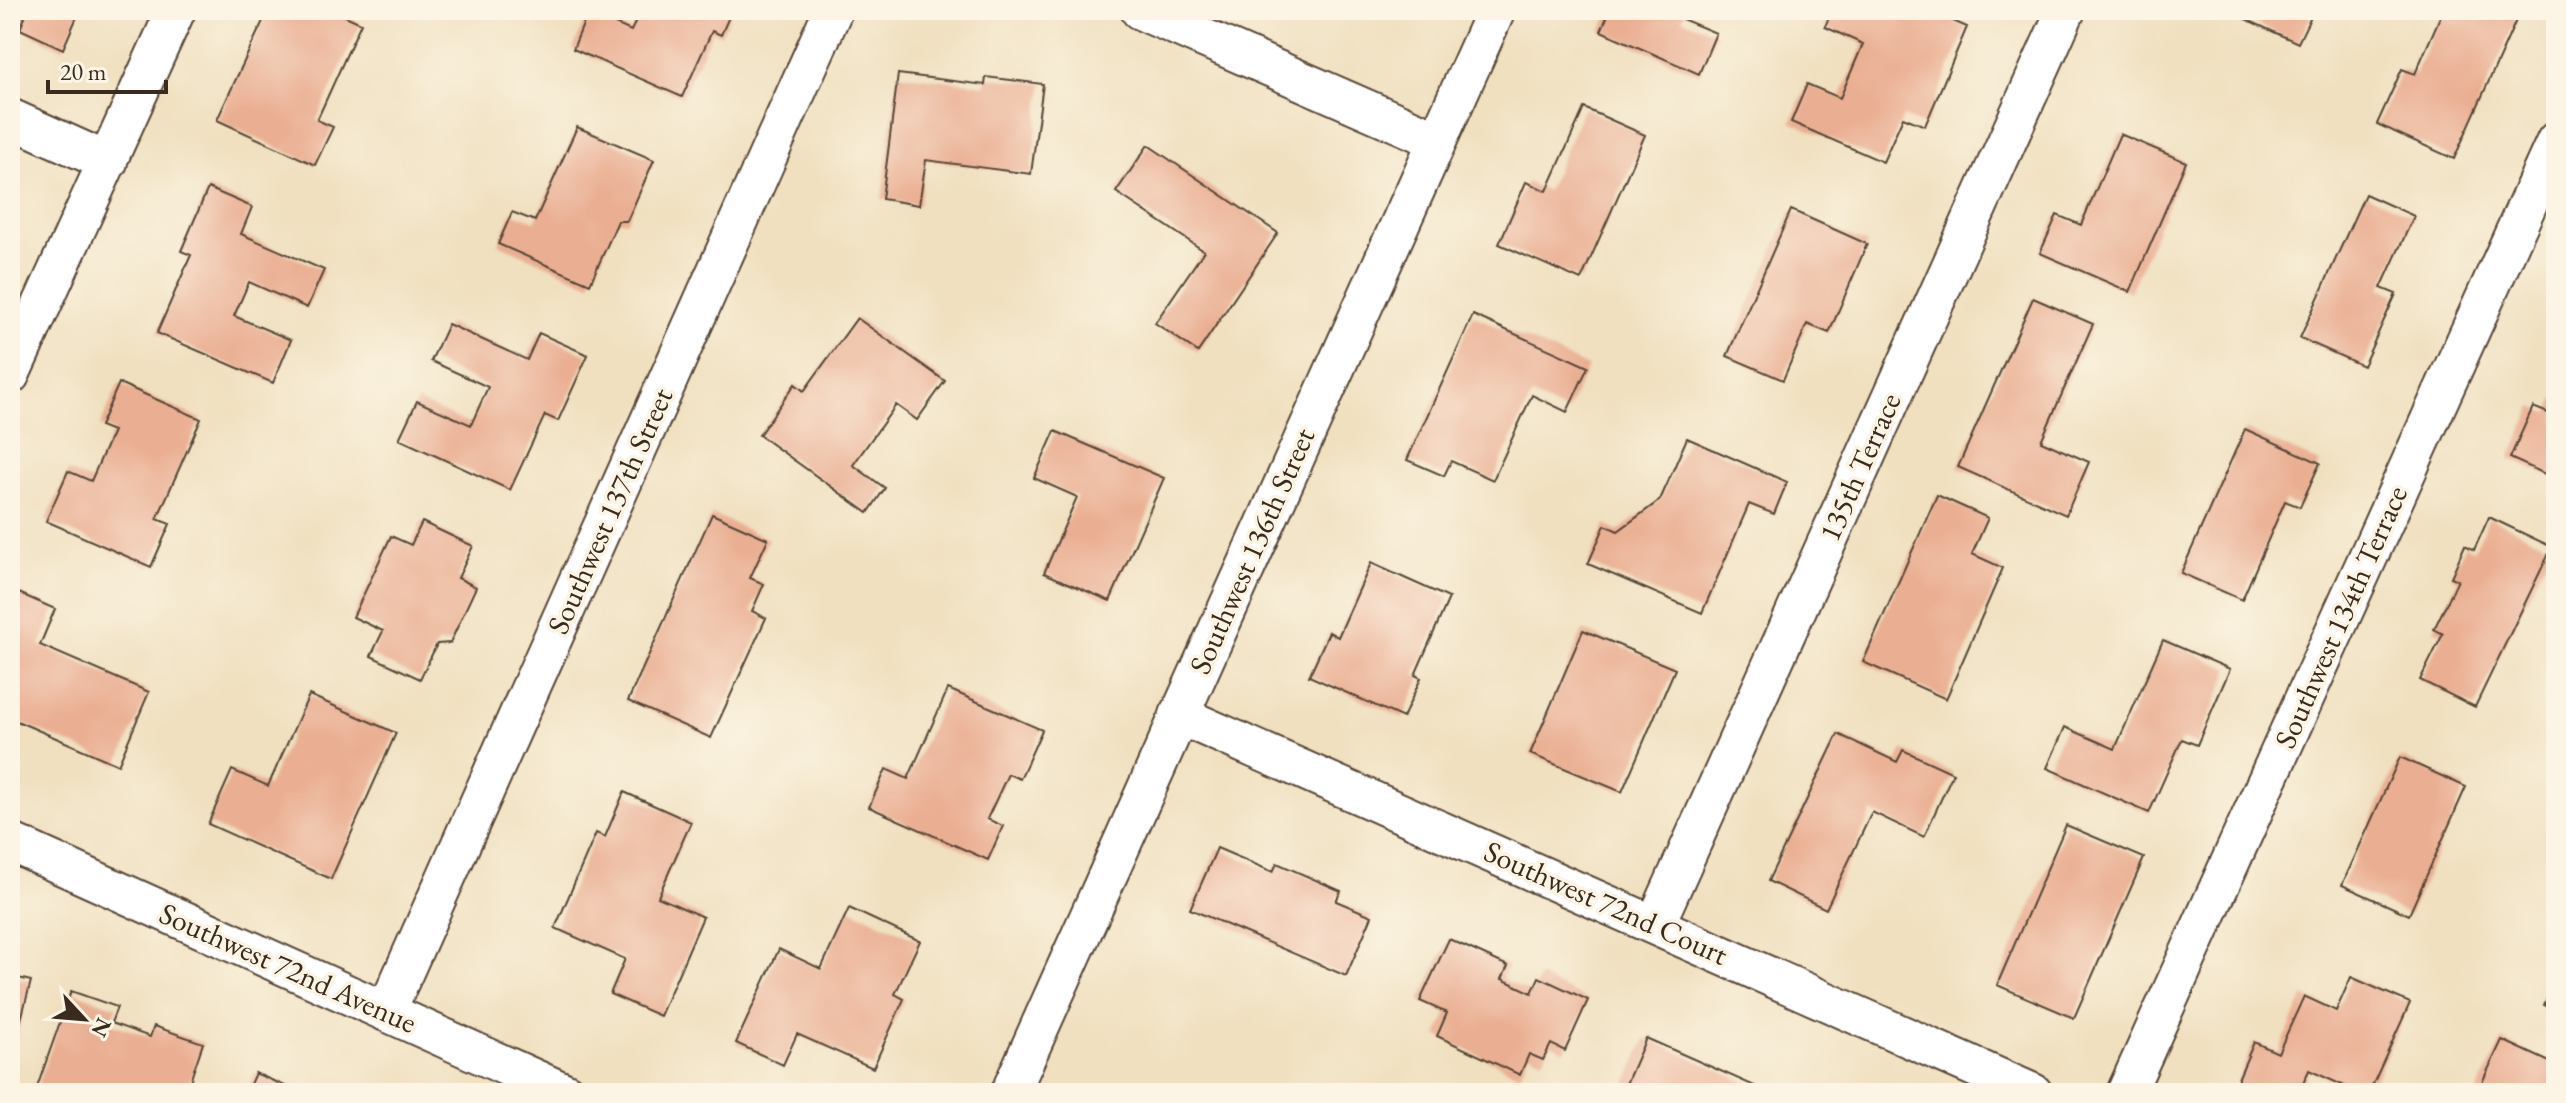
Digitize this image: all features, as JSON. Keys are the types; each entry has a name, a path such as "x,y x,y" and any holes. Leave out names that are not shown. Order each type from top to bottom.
{"street":[{"path":"10,375 176,10"},
{"name":"Southwest 137th Street","path":"386,1012 833,10"},
{"path":"1140,10 1437,140"},
{"name":"Southwest 136th Street","path":"1010,1093 1496,10"},
{"name":"135th Terrace","path":"1655,925 2066,10"},
{"path":"10,118 108,162"},
{"name":"Southwest 134th Terrace","path":"2126,1093 2556,141"},
{"name":"Southwest 72nd Court","path":"1179,715 2033,1093"},
{"name":"Southwest 72nd Avenue","path":"10,842 566,1093"}],"building":[{"path":"10,10 80,10 63,49 20,29 25,17"},
{"path":"268,10 332,10 361,23 317,120 333,127 315,165 217,120"},
{"path":"641,10 732,10 721,35 712,31 682,97 573,49 588,12 631,31"},
{"path":"1610,10 1686,10 1682,19 1716,33 1699,74 1601,31"},
{"path":"1832,10 1928,10 1967,27 1925,126 1903,117 1883,162 1791,122 1807,84 1840,98 1863,44 1825,27"},
{"path":"2226,10 2314,10 2298,43"},
{"path":"2443,10 2505,10 2518,16 2454,159 2377,124 2402,69 2415,74"},
{"path":"898,74 985,85 986,77 1043,84 1031,174 926,160 919,205 882,199"},
{"path":"1584,108 1645,135 1581,280 1499,244 1526,182 1547,191"},
{"path":"577,127 654,160 627,221 618,221 590,284 498,244 512,212 535,221"},
{"path":"2120,134 2186,162 2130,292 2040,253 2057,215 2081,225"},
{"path":"1148,145 1278,233 1198,352 1155,323 1204,251 1116,192"},
{"path":"208,188 252,207 241,234 324,270 307,308 249,282 234,316 291,340 273,383 157,333 191,255 181,251"},
{"path":"2365,194 2414,216 2381,288 2396,294 2363,366 2300,338"},
{"path":"1791,210 1867,244 1829,333 1807,324 1783,380 1727,356"},
{"path":"2033,298 2093,324 2041,441 2089,462 2066,515 1958,467"},
{"path":"1473,315 1588,367 1567,412 1532,395 1493,480 1451,461 1444,476 1407,460"},
{"path":"857,318 945,381 917,420 896,405 853,465 885,488 868,513 759,435 795,384 804,391"},
{"path":"448,324 527,360 539,333 588,355 558,421 545,415 510,490 399,439 417,401 471,425 488,387 431,361"},
{"path":"119,383 201,419 157,519 170,524 151,567 46,521 68,471 91,481 113,431 100,426"},
{"path":"2556,395 2556,479 2510,458 2533,407 2548,413"},
{"path":"2245,429 2320,463 2300,507 2285,501 2242,600 2181,573"},
{"path":"1055,431 1164,478 1110,601 1044,573 1077,497 1034,478"},
{"path":"1687,438 1787,482 1774,514 1749,504 1702,613 1588,564 1605,525 1618,531 1660,500"},
{"path":"1937,495 1988,518 1972,554 2003,568 1946,699 1863,662"},
{"path":"712,514 768,539 750,578 764,584 752,611 766,618 711,738 628,701"},
{"path":"2489,517 2552,547 2475,707 2420,680 2443,634 2434,629 2458,580 2451,577 2465,545 2474,550"},
{"path":"422,522 473,546 458,578 476,587 450,643 437,644 420,679 371,656 383,631 353,617 391,536 411,545"},
{"path":"1371,563 1449,598 1415,675 1421,678 1403,718 1309,676 1329,632 1338,637"},
{"path":"12,590 55,609 40,645 149,692 118,765 10,718"},
{"path":"1583,630 1675,669 1622,792 1530,754"},
{"path":"2163,640 2230,669 2197,745 2182,739 2149,813 2047,768 2065,727 2115,749"},
{"path":"948,689 1042,730 1020,779 1008,774 987,819 1003,826 988,860 869,807 886,769 908,779"},
{"path":"309,695 396,733 331,879 208,824 232,770 268,786"},
{"path":"1838,734 1897,762 1903,750 1953,773 1924,837 1872,812 1826,909 1768,881"},
{"path":"2400,757 2466,787 2409,915 2342,885"},
{"path":"624,792 691,822 658,897 703,917 660,1016 610,994 625,959 555,928 596,833 605,837"},
{"path":"2066,825 2144,858 2074,1018 1997,985"},
{"path":"1217,848 1273,872 1277,863 1341,891 1336,901 1372,916 1346,976 1190,909"},
{"path":"849,908 920,941 895,994 904,999 873,1068 797,1034 783,1065 736,1043 779,949 821,969"},
{"path":"1449,939 1508,966 1502,979 1532,993 1539,977 1588,1000 1565,1051 1551,1044 1543,1060 1529,1054 1520,1075 1437,1036 1447,1013 1420,1001"},
{"path":"10,976 31,981 11,1058 10,1058"},
{"path":"2351,977 2410,1003 2369,1093 2360,1093 2309,1070 2299,1093 2232,1093 2254,1042 2278,1053 2304,996 2336,1011"},
{"path":"2556,978 2556,1010 2544,1005"},
{"path":"71,991 117,1007 111,1023 150,1037 154,1026 203,1043 186,1093 35,1093"},
{"path":"1646,1038 1757,1087 1756,1093 1622,1093"},
{"path":"2502,1040 2556,1065 2556,1093 2477,1093"},
{"path":"255,1073 301,1093 246,1093"}]}
